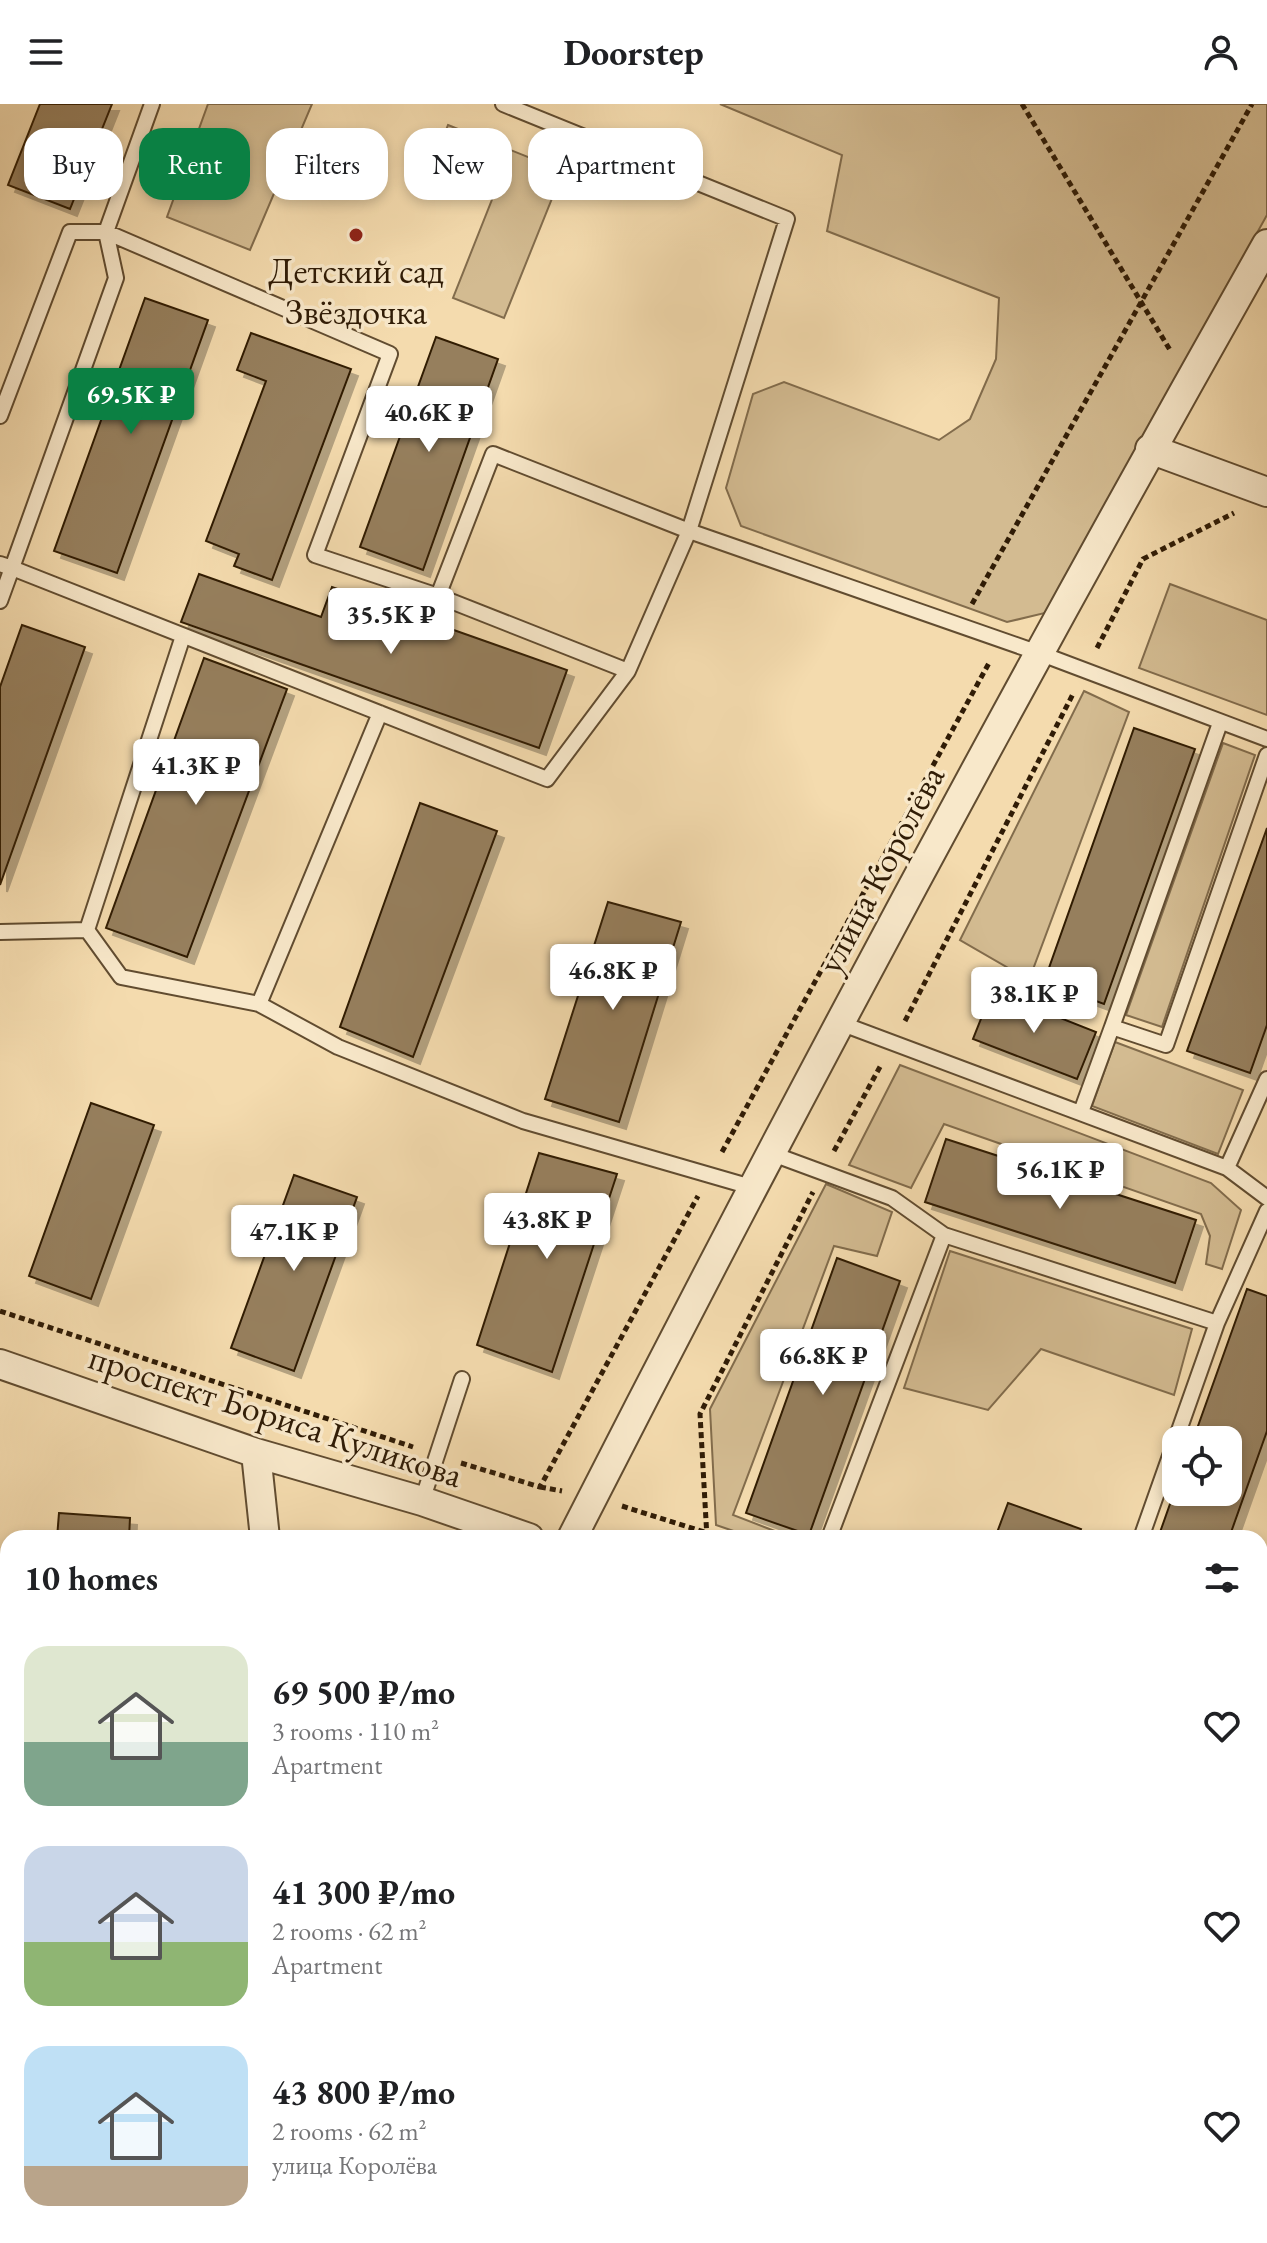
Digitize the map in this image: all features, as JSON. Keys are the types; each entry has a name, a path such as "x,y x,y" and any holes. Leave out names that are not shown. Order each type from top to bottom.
{"street":[{"name":"улица Королёва","path":"576,1530 751,1187 1150,449 1267,244"},
{"path":"1150,449 1267,492"},
{"name":"проспект Бориса Куликова","path":"0,1364 256,1453 422,1501 506,1530"},
{"path":"256,1453 264,1530"}],"lane":[{"path":"0,601 6,566 116,278 106,232 152,104"},
{"path":"6,566 547,779 628,671 689,531 787,219 503,104"},
{"path":"0,416 70,232 106,232 390,354 315,555 438,596 628,671"},
{"path":"438,596 493,454 689,531 1039,653 1267,739"},
{"path":"87,930 183,636"},
{"path":"259,1004 380,713"},
{"path":"1081,1112 1220,723"},
{"path":"1112,1027 1166,1045 1267,755"},
{"path":"0,932 87,930"},
{"path":"87,930 121,977 259,1004 338,1047 523,1121 751,1187"},
{"path":"840,1023 1227,1168 1267,1198"},
{"path":"1227,1168 1267,1079"},
{"path":"770,1153 892,1198 944,1235 1217,1323"},
{"path":"1144,1530 1217,1323 1267,1211"},
{"path":"832,1530 944,1235"},
{"path":"422,1501 462,1379"}],"path":[{"path":"1022,104 1189,382"},
{"path":"960,626 1252,104"},
{"path":"707,1530 700,1414 822,1173 894,1043 1143,559 1239,510"},
{"path":"540,1487 1002,640"},
{"path":"0,1311 435,1455 540,1487 593,1497 692,1530"}],"shaded area":[{"path":"208,104 312,104 302,128 266,128 266,200 271,200 250,250 167,217 173,200 250,200 250,128 199,128"},
{"path":"720,104 1267,104 1267,215 1045,613 1007,622 741,526 726,488 753,394 784,382 939,440 970,419 996,359 999,298 827,231 842,155"},
{"path":"512,151 528,157 528,200 551,200 504,318 453,298 492,200 512,200"},
{"path":"1170,584 1267,620 1267,715 1139,668"},
{"path":"1084,691 1129,712 1029,980 960,940"},
{"path":"1223,743 1255,755 1162,1027 1126,1015"},
{"path":"1115,1042 1243,1090 1218,1154 1092,1106"},
{"path":"900,1065 1211,1183 1241,1210 1222,1269 1206,1264 1210,1236 1201,1214 944,1124 911,1188 849,1165"},
{"path":"826,1184 892,1212 877,1256 834,1246 733,1515 772,1530 731,1530 716,1525 710,1409"},
{"path":"950,1251 1192,1329 1174,1395 1041,1349 988,1410 904,1388"}],"building":[{"path":"40,104 112,104 102,128 31,128"},
{"path":"24,144 24,191 8,185"},
{"path":"47,200 74,200 70,209"},
{"path":"145,298 208,320 117,573 54,551"},
{"path":"251,333 351,369 272,580 234,566 239,554 206,541 266,381 237,370"},
{"path":"436,337 498,359 423,570 360,547"},
{"path":"199,574 321,617 332,587 567,670 539,748 181,622"},
{"path":"22,625 85,647 0,885 0,687"},
{"path":"204,658 287,689 187,957 106,928"},
{"path":"1134,728 1195,749 1104,1004 1044,982"},
{"path":"420,803 497,831 413,1057 340,1027"},
{"path":"1267,828 1267,1025 1250,1073 1187,1051"},
{"path":"608,902 681,922 619,1122 545,1099"},
{"path":"992,991 1096,1032 1077,1079 973,1039"},
{"path":"91,1103 154,1125 91,1299 29,1276"},
{"path":"946,1139 1196,1220 1175,1283 925,1202"},
{"path":"539,1153 617,1174 552,1372 477,1345"},
{"path":"294,1175 357,1197 294,1371 231,1348"},
{"path":"837,1258 900,1281 811,1530 795,1530 746,1513"},
{"path":"1247,1289 1267,1296 1267,1431 1242,1501 1242,1426 1198,1426"},
{"path":"1008,1503 1081,1529 1081,1530 998,1530"},
{"path":"1169,1506 1240,1506 1232,1530 1161,1530"},
{"path":"59,1513 130,1518 129,1530 58,1530"}],"place":[{"name":"Детский сад Звёздочка","path":"356,235"}]}
